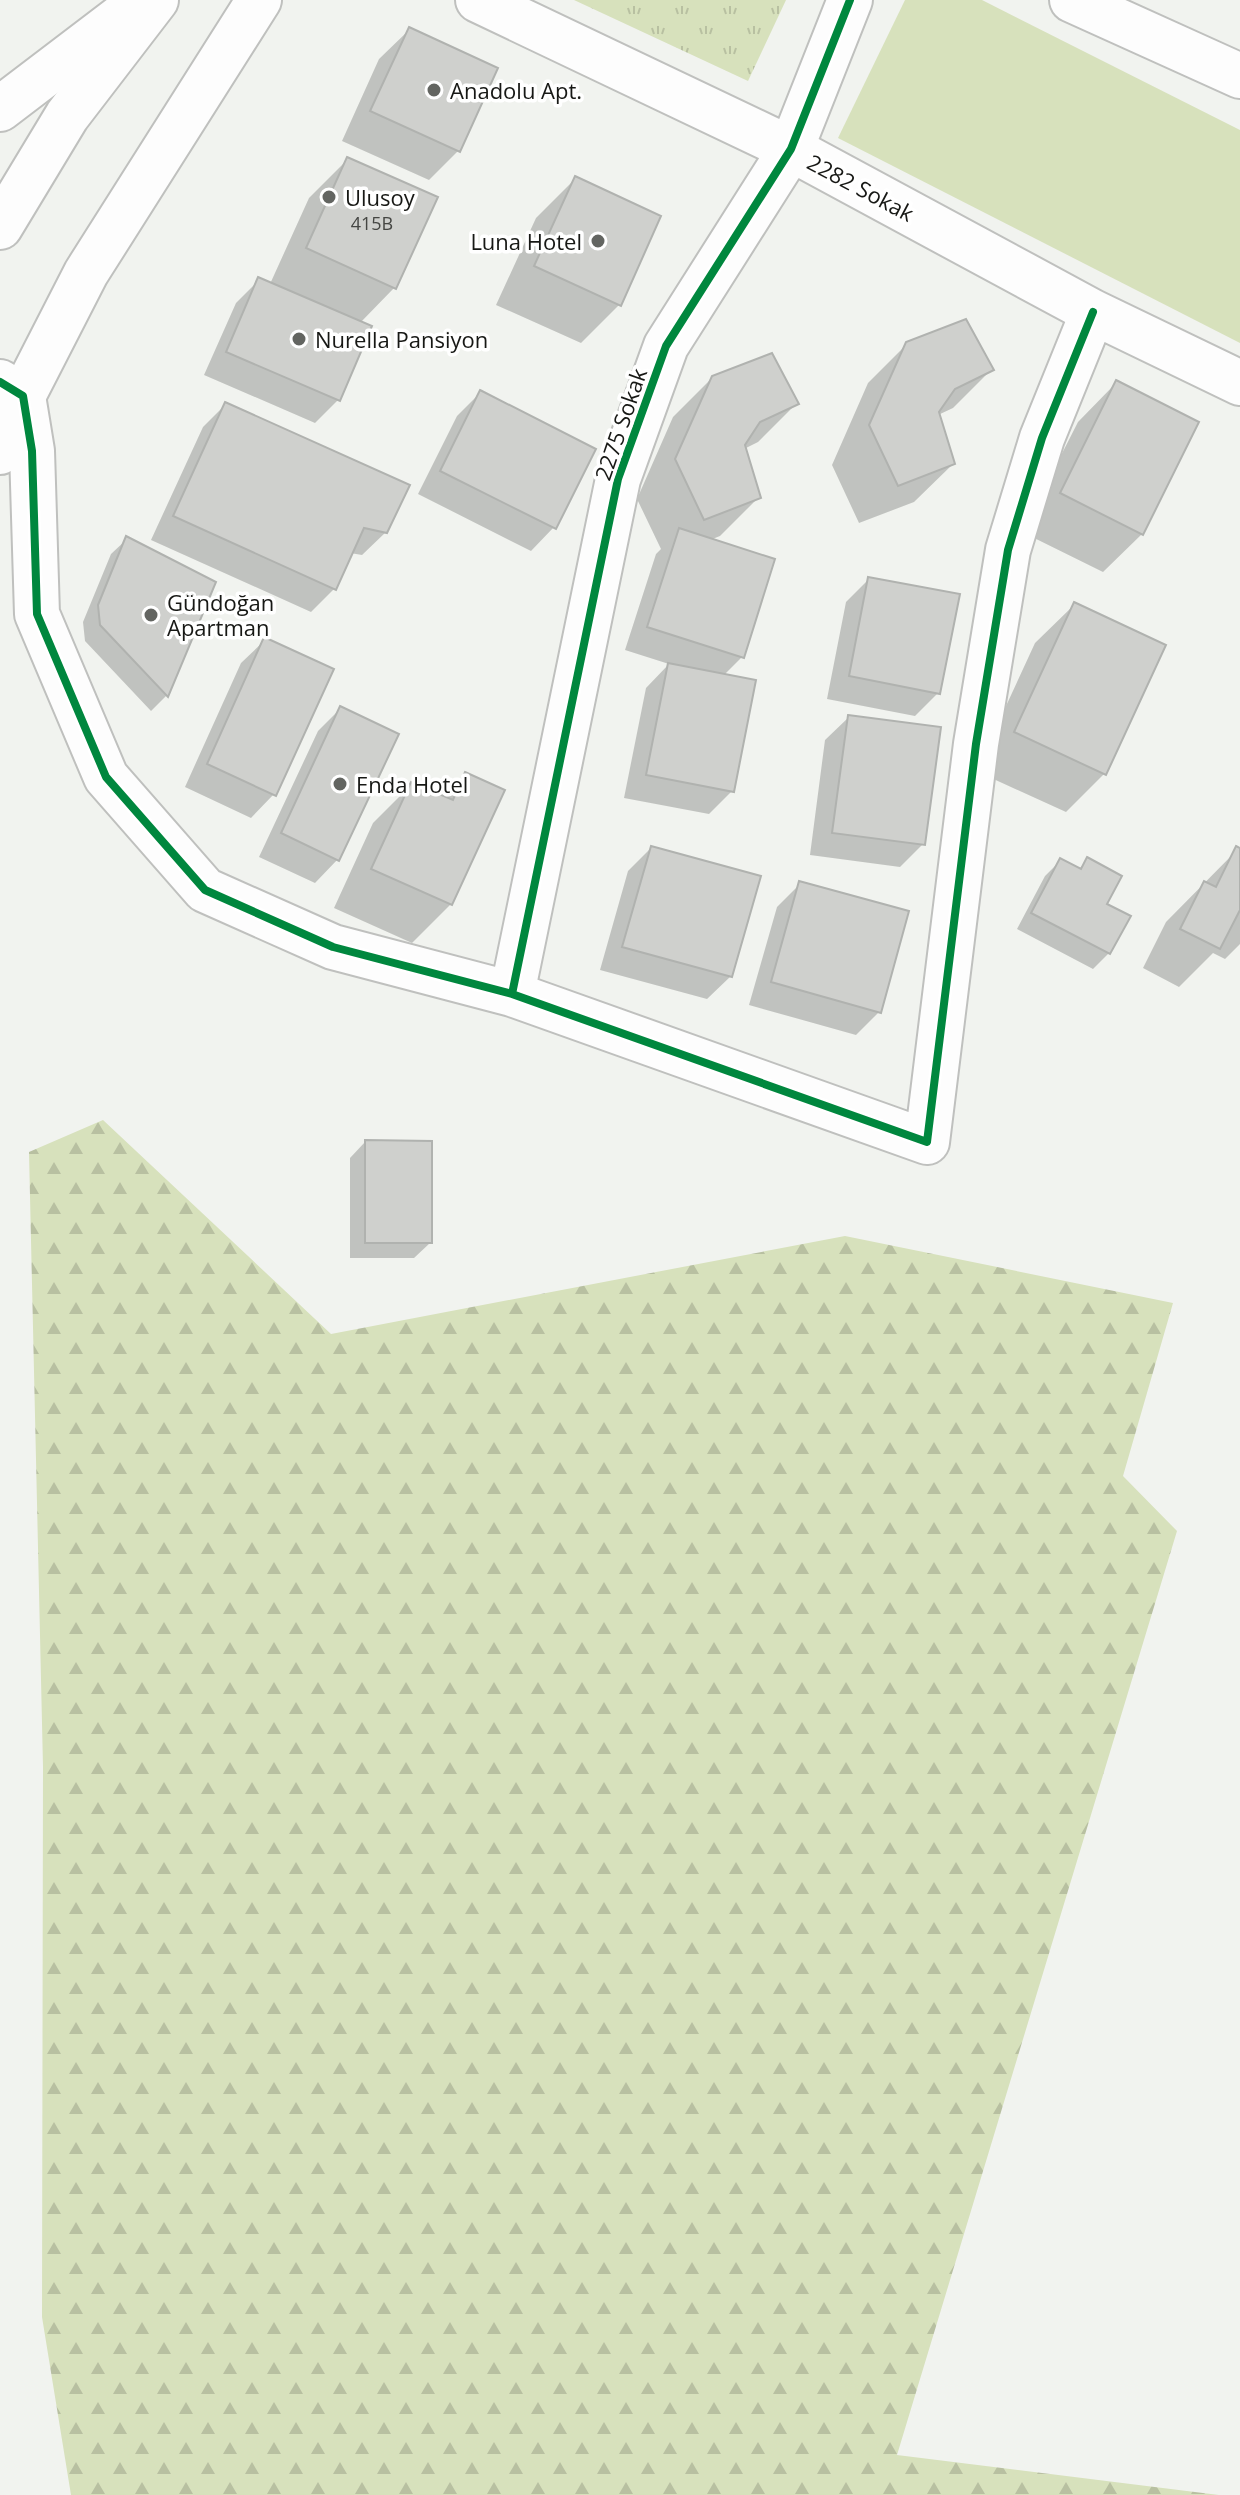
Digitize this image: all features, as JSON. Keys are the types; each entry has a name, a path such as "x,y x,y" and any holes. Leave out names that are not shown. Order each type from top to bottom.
{"street":[{"path":"0,109 143,0"},
{"path":"0,227 67,116 156,0"},
{"path":"0,452 11,389 259,0"},
{"name":"2282 Sokak","path":"478,0 791,149 1093,312 1240,383"},
{"name":"2275 Sokak","path":"512,994 618,479 666,346 791,149 850,0"},
{"path":"1072,0 1240,76"},
{"path":"11,389 32,451 37,614 106,777 205,890 333,947 512,994 927,1142 976,744 1008,550 1042,438 1093,312"}],"green space":[{"path":"574,0 786,0 748,81"},
{"path":"905,0 982,0 1240,130 1240,343 838,138"},
{"path":"103,1120 331,1334 845,1236 1173,1303 1123,1476 1177,1531 897,2455 1219,2495 71,2495 42,2317 43,1767 29,1152"}],"building":[{"name":"Anadolu Apt.","path":"409,27 498,68 460,152 370,111"},
{"path":"347,157 438,197 396,289 306,248"},
{"name":"Luna Hotel","path":"575,176 661,216 621,306 534,266"},
{"name":"Nurella Pansiyon","path":"258,277 372,326 340,401 226,352"},
{"path":"966,319 994,370 955,389 939,412 955,464 898,486 869,425 906,342"},
{"path":"772,353 799,404 760,422 745,445 761,498 704,520 675,459 712,376"},
{"path":"1116,380 1199,422 1143,535 1060,493"},
{"path":"480,390 596,449 556,529 440,471"},
{"path":"225,402 410,485 387,533 364,528 336,590 173,516"},
{"path":"679,528 775,559 744,658 647,627"},
{"name":"Gündoğan Apartman","path":"126,536 216,582 168,697 100,625 98,605"},
{"path":"868,577 960,594 940,694 849,676"},
{"path":"1074,602 1166,645 1106,775 1014,732"},
{"path":"264,637 334,669 276,796 207,764"},
{"path":"668,663 756,680 734,792 646,775"},
{"name":"Enda Hotel","path":"340,706 399,734 339,861 281,833"},
{"path":"848,715 941,727 925,845 832,833"},
{"path":"465,772 505,790 452,905 371,869 411,782 453,800"},
{"path":"651,846 761,876 732,977 622,947"},
{"path":"1236,846 1240,848 1240,910 1220,949 1180,929 1204,881 1216,887"},
{"path":"1087,857 1122,876 1107,904 1131,916 1110,954 1031,913 1060,858 1081,869"},
{"path":"799,881 909,911 881,1013 771,982"},
{"path":"365,1140 432,1141 432,1243 365,1243"}],"cycle path":[{"path":"512,994 618,479 666,346 791,149 850,0"},
{"path":"0,382 23,396 32,451 37,614 106,777 205,890 333,947 512,994 927,1142 976,744 1008,550 1042,438 1093,312"}],"place":[{"name":"Anadolu Apt.","path":"434,90"},
{"name":"Ulusoy","path":"329,197"},
{"name":"Luna Hotel","path":"598,241"},
{"name":"Nurella Pansiyon","path":"299,339"},
{"name":"Gündoğan Apartman","path":"151,615"},
{"name":"Enda Hotel","path":"340,784"}]}
